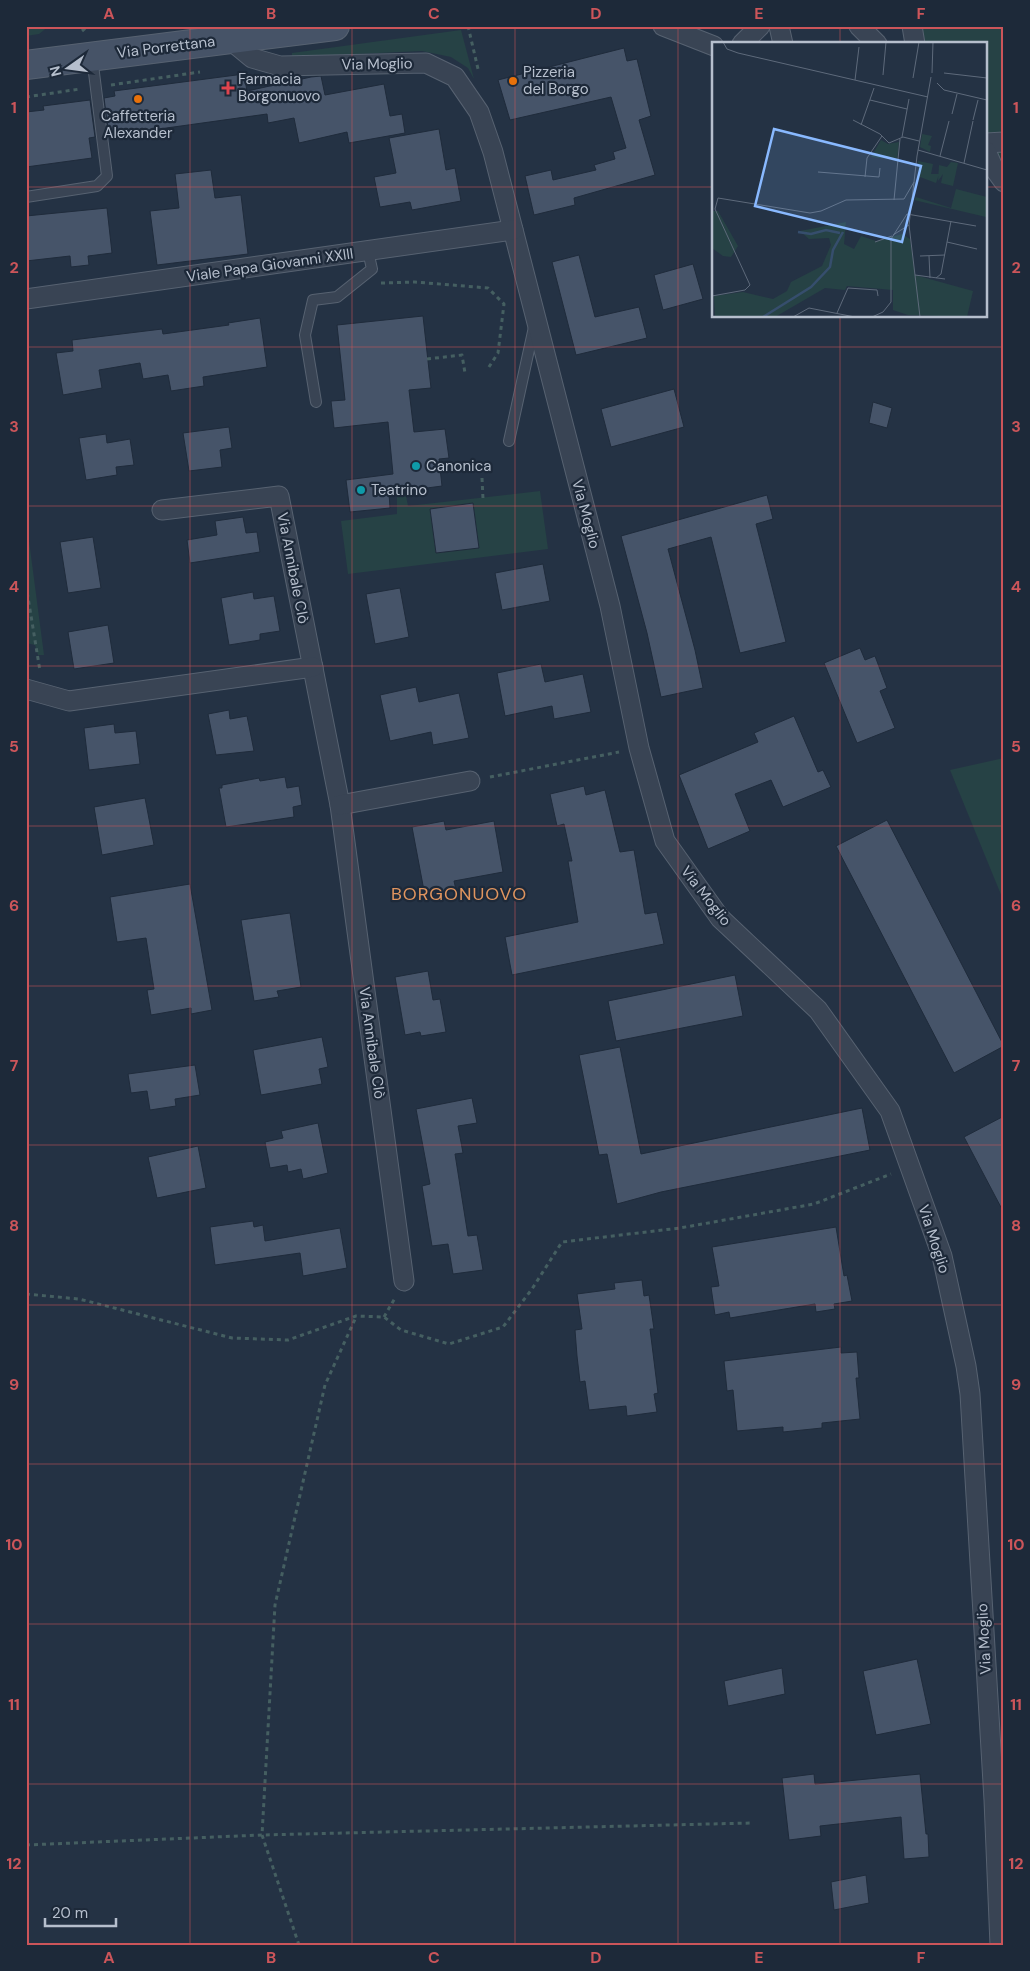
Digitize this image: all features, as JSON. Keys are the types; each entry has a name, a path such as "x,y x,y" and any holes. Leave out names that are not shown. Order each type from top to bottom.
{"main road":[{"name":"Via Porrettana","path":"26,65 335,26"}],"street":[{"path":"664,26 712,45"},
{"path":"744,42 760,26"},
{"path":"780,26 783,42"},
{"path":"859,26 875,42"},
{"path":"912,26 915,42"},
{"name":"Via Moglio","path":"229,39 252,58 280,66 426,63 455,77 479,112 493,152 610,606 639,748 665,841 720,918 818,1010 890,1111 942,1256 966,1366 970,1394 994,1800 1000,1945"},
{"path":"988,143 1004,142"},
{"path":"988,156 993,167 1004,182"},
{"name":"Viale Papa Giovanni XXIII","path":"26,299 513,230"},
{"name":"Via Annibale Clò","path":"162,510 278,496 340,805 404,1281"},
{"path":"35,691 69,700 313,667"},
{"path":"340,805 470,781"}],"lane":[{"path":"26,197 97,186 107,176 92,56"},
{"path":"316,402 305,335 313,300 338,297 372,269 368,251"},
{"path":"509,441 536,318"}],"path":[{"path":"468,26 481,83 469,97"},
{"path":"375,283 415,282 488,288 504,304 498,353 487,370"},
{"path":"427,359 462,354 465,373"},
{"path":"482,478 484,500"},
{"path":"26,585 35,691"},
{"path":"470,781 639,748"},
{"path":"26,1294 79,1299 232,1338 288,1340 356,1316 384,1316 400,1330 449,1344 503,1327 532,1289 562,1242 680,1228 814,1204 910,1166"},
{"path":"299,1945 262,1835 275,1604 325,1385 356,1316"},
{"path":"26,1845 262,1835 751,1823"}],"green space":[{"path":"26,26 49,26 39,34 26,36"},
{"path":"918,26 1004,26 1004,197 988,171 988,42 923,42"},
{"path":"461,30 474,79 468,68 451,57 422,51 292,57 292,53"},
{"path":"397,489 405,491 408,506 540,491 548,549 348,574 341,521 397,514"},
{"path":"26,518 44,655 38,655 35,645 26,643"},
{"path":"1004,758 1004,902 950,770"}],"building":[{"path":"624,48 627,61 637,59 651,116 639,120 655,175 574,198 575,205 534,215 525,176 551,170 553,180 596,170 594,165 615,159 613,152 626,148 611,97 510,120 498,80"},
{"path":"244,74 247,91 321,76 325,95 384,84 390,116 402,114 405,133 349,143 347,132 299,143 294,118 268,123 267,114 109,136 104,98 115,96 114,91"},
{"path":"90,100 95,137 89,138 92,158 26,167 26,112 44,110 43,106"},
{"path":"439,129 446,170 455,168 461,201 412,210 410,202 380,207 374,177 396,173 389,138"},
{"path":"211,170 215,198 241,195 248,254 157,265 150,211 179,208 175,174"},
{"path":"107,208 112,253 88,256 89,265 71,267 70,256 26,261 26,216"},
{"path":"579,255 595,317 639,307 647,338 576,355 552,262"},
{"path":"693,264 703,299 663,310 654,275"},
{"path":"423,316 431,388 409,390 414,432 445,429 449,458 439,459 442,486 389,493 390,508 350,512 346,480 393,474 388,422 334,428 331,401 345,400 337,325"},
{"path":"260,318 267,367 203,377 204,386 171,391 168,375 143,379 140,363 99,370 102,388 63,395 56,353 73,351 72,340 162,329 163,334 229,325 228,323"},
{"path":"674,389 684,427 611,447 601,409"},
{"path":"873,402 892,408 887,428 869,423"},
{"path":"229,427 232,448 220,450 222,467 189,471 183,433"},
{"path":"106,434 107,443 130,439 134,465 116,467 117,475 86,480 79,438"},
{"path":"767,495 773,519 756,524 786,642 740,653 711,537 668,549 695,650 703,688 661,697 647,633 621,536"},
{"path":"473,503 479,548 436,553 430,509"},
{"path":"243,517 246,533 257,532 260,552 190,563 187,540 217,535 215,521"},
{"path":"93,537 101,588 68,593 60,542"},
{"path":"543,564 550,601 502,610 495,573"},
{"path":"400,588 409,637 375,644 366,594"},
{"path":"253,592 254,599 274,596 280,631 260,634 260,640 229,645 221,598"},
{"path":"108,625 114,663 74,669 68,632"},
{"path":"860,648 865,660 875,656 887,688 880,691 895,728 857,743 824,663"},
{"path":"541,664 545,682 583,674 591,712 554,719 552,706 505,716 497,673"},
{"path":"416,687 419,702 459,693 469,738 433,745 431,732 390,741 380,695"},
{"path":"229,710 230,719 247,716 254,751 216,755 208,714"},
{"path":"794,716 818,772 823,770 831,787 783,807 771,780 735,794 750,831 708,849 679,775 758,742 754,733"},
{"path":"114,724 115,733 136,731 140,764 89,770 84,728"},
{"path":"285,777 287,788 299,786 302,805 293,807 294,817 226,827 219,788 222,788 222,785 259,778 260,781"},
{"path":"584,786 586,795 605,790 620,852 634,850 645,914 657,912 664,944 512,975 505,937 578,922 568,861 572,861 564,824 557,826 550,794"},
{"path":"145,798 154,845 102,855 94,807"},
{"path":"887,820 1004,1046 954,1073 836,846"},
{"path":"444,821 446,830 494,821 503,872 454,881 456,890 425,896 412,827"},
{"path":"190,884 212,1010 191,1014 191,1008 151,1015 147,990 154,989 146,938 117,942 110,897"},
{"path":"290,913 301,987 277,991 279,997 254,1001 241,920"},
{"path":"428,971 433,1000 440,999 446,1032 421,1036 420,1032 405,1035 395,977"},
{"path":"735,975 743,1016 616,1041 608,1001"},
{"path":"322,1037 328,1067 319,1069 322,1084 261,1095 253,1050"},
{"path":"620,1047 641,1154 862,1108 870,1150 661,1192 617,1204 607,1154 599,1155 579,1055"},
{"path":"195,1065 200,1095 175,1099 176,1106 150,1110 147,1091 131,1093 128,1074"},
{"path":"472,1098 477,1123 458,1126 463,1153 455,1154 468,1236 477,1235 483,1270 453,1274 448,1244 432,1246 422,1186 430,1184 416,1109"},
{"path":"1004,1116 1004,1213 964,1137"},
{"path":"318,1123 328,1173 303,1179 301,1169 288,1172 287,1165 270,1168 265,1142 283,1138 281,1131"},
{"path":"198,1146 206,1188 157,1198 148,1157"},
{"path":"253,1221 254,1227 263,1225 265,1241 340,1228 347,1268 303,1276 300,1253 215,1265 210,1227"},
{"path":"836,1227 844,1276 847,1275 852,1301 834,1304 835,1309 816,1312 815,1304 730,1318 729,1312 715,1315 711,1287 719,1286 712,1247"},
{"path":"642,1280 644,1296 649,1295 654,1329 650,1329 658,1393 654,1394 657,1412 627,1416 626,1406 589,1410 585,1381 580,1382 577,1356 575,1330 582,1329 577,1294 615,1289 614,1283"},
{"path":"841,1347 841,1353 857,1352 859,1378 856,1378 860,1419 822,1423 822,1428 783,1432 783,1427 737,1431 733,1390 727,1391 724,1361"},
{"path":"917,1659 931,1724 876,1735 863,1671"},
{"path":"782,1668 785,1694 728,1706 724,1681"},
{"path":"814,1774 815,1784 920,1774 929,1857 904,1859 901,1817 820,1826 821,1836 789,1840 782,1778"},
{"path":"866,1875 869,1903 834,1910 831,1882"}],"place":[{"name":"Pizzeria del Borgo","path":"513,81"},
{"name":"Farmacia Borgonuovo","path":"228,88"},
{"name":"Caffetteria Alexander","path":"138,99"},
{"name":"Canonica","path":"416,466"},
{"name":"Teatrino","path":"361,490"}],"district":[{"name":"BORGONUOVO","path":"459,894"}]}
